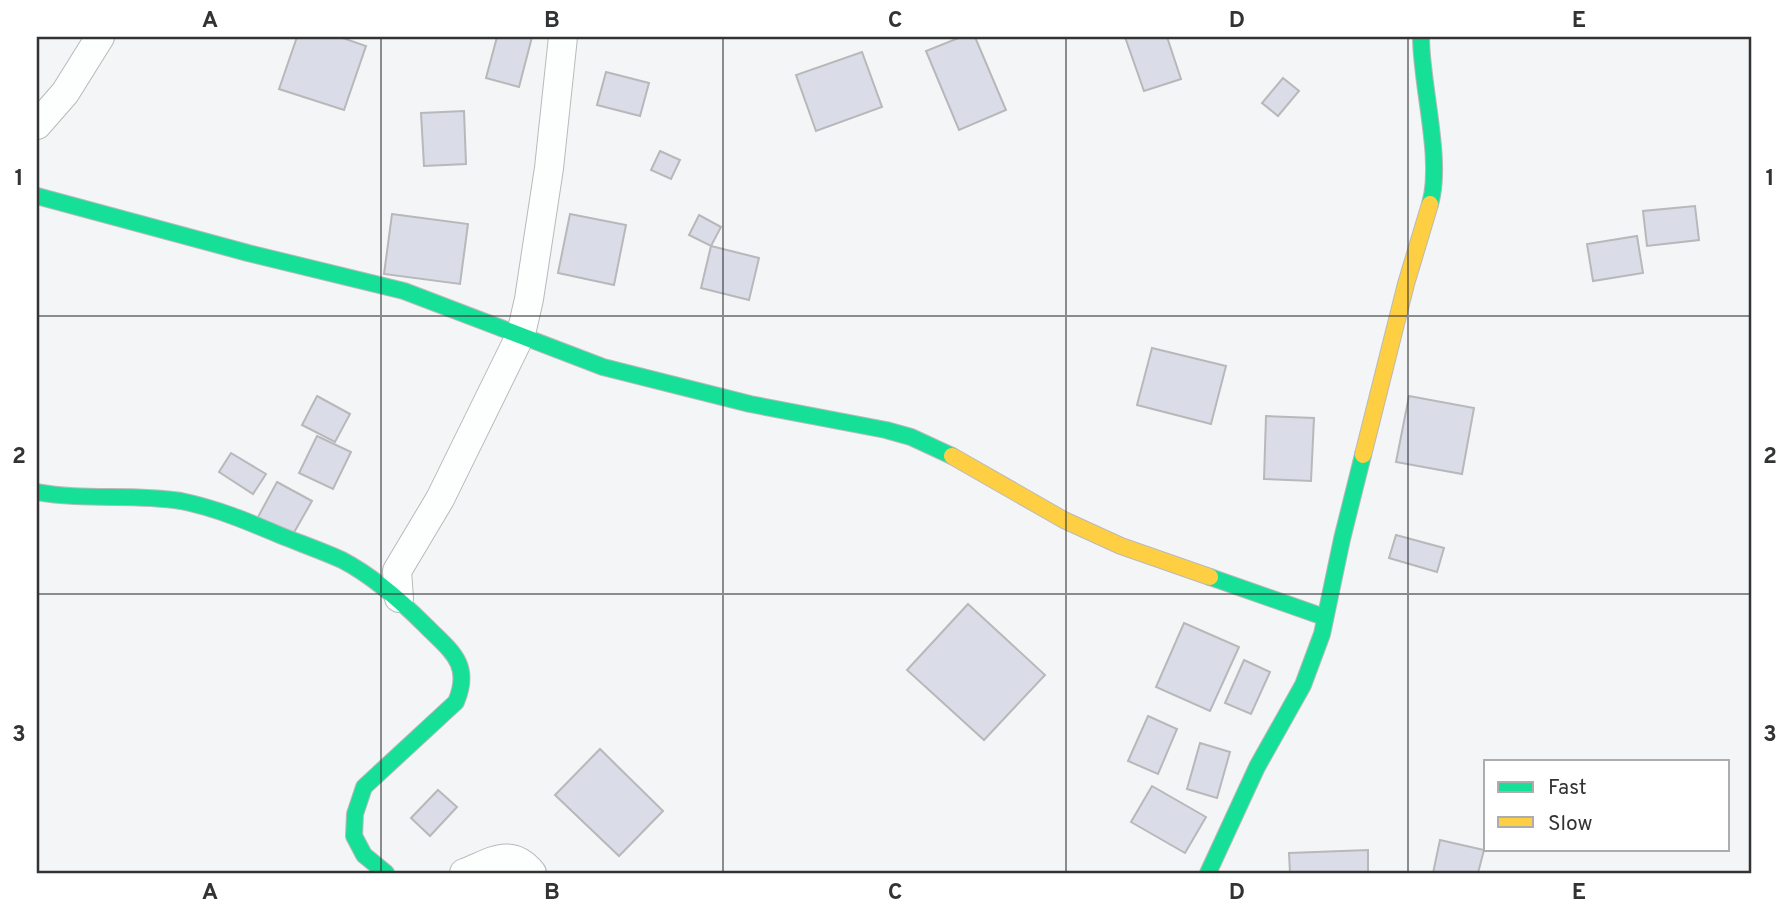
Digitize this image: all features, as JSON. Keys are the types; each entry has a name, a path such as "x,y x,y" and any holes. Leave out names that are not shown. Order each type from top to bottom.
{"street":[{"path":"37,125 59,100 100,37"},
{"path":"399,598 397,571 440,499 521,334 530,299 549,168 563,37"},
{"path":"1209,873 1257,767 1303,685 1322,634 1334,567 1400,308 1432,197 1433,152 1421,64 1421,37"},
{"path":"37,196 248,253 404,291 603,367 750,404 864,425 911,437 933,446 1063,520 1121,546 1324,617"},
{"path":"37,492 60,497 125,496 180,501 253,523 347,563 399,598 457,657 463,688 456,702 365,788 356,806 352,828 358,850 371,864 386,873"},
{"path":"464,873 507,857 523,862 532,873"}],"building":[{"path":"297,37 340,37 366,46 344,110 279,89"},
{"path":"497,37 532,37 519,87 486,78"},
{"path":"961,37 975,37 1006,110 959,130 926,51"},
{"path":"1125,37 1167,37 1181,79 1144,91"},
{"path":"862,52 882,107 816,131 796,75"},
{"path":"606,72 649,83 640,116 597,105"},
{"path":"1283,78 1299,91 1278,116 1262,103"},
{"path":"464,111 466,164 424,166 421,113"},
{"path":"660,151 680,160 671,179 651,170"},
{"path":"1695,206 1699,240 1647,246 1643,211"},
{"path":"392,214 468,224 460,284 384,274"},
{"path":"570,214 626,225 614,285 558,273"},
{"path":"699,215 721,227 711,246 689,235"},
{"path":"1637,236 1643,273 1593,281 1587,244"},
{"path":"711,246 759,258 749,300 701,288"},
{"path":"1152,348 1226,366 1211,424 1137,405"},
{"path":"317,396 350,414 335,442 302,425"},
{"path":"1409,396 1474,408 1462,474 1396,462"},
{"path":"1266,416 1314,418 1311,481 1264,479"},
{"path":"317,436 351,452 333,489 299,473"},
{"path":"231,453 266,474 253,494 219,472"},
{"path":"277,482 312,501 292,536 258,517"},
{"path":"1396,535 1444,548 1437,572 1389,558"},
{"path":"968,604 1045,675 984,740 907,670"},
{"path":"1184,623 1239,647 1210,711 1156,687"},
{"path":"1244,660 1270,672 1251,714 1225,703"},
{"path":"1148,716 1177,729 1158,774 1128,761"},
{"path":"1200,743 1230,752 1217,798 1187,789"},
{"path":"600,749 663,811 619,856 555,795"},
{"path":"1152,786 1206,817 1185,853 1131,822"},
{"path":"438,790 457,807 430,836 411,818"},
{"path":"1440,840 1484,850 1478,873 1433,873"},
{"path":"1368,850 1368,873 1290,873 1289,853"}],"traffic: fast":[{"path":"1421,37 1433,144 1430,204"},
{"path":"37,196 248,253 404,291 603,367 750,404 886,430 911,437 952,456"},
{"path":"1208,873 1257,767 1303,685 1322,634 1363,455"},
{"path":"37,492 181,501 232,516 353,566 397,598 451,651 462,678 456,702 364,787 355,814 354,836 364,855 386,873"},
{"path":"1210,577 1324,617"}],"traffic: slow":[{"path":"1363,455 1406,284 1430,204"},
{"path":"952,456 1064,520 1121,546 1210,577"}]}
